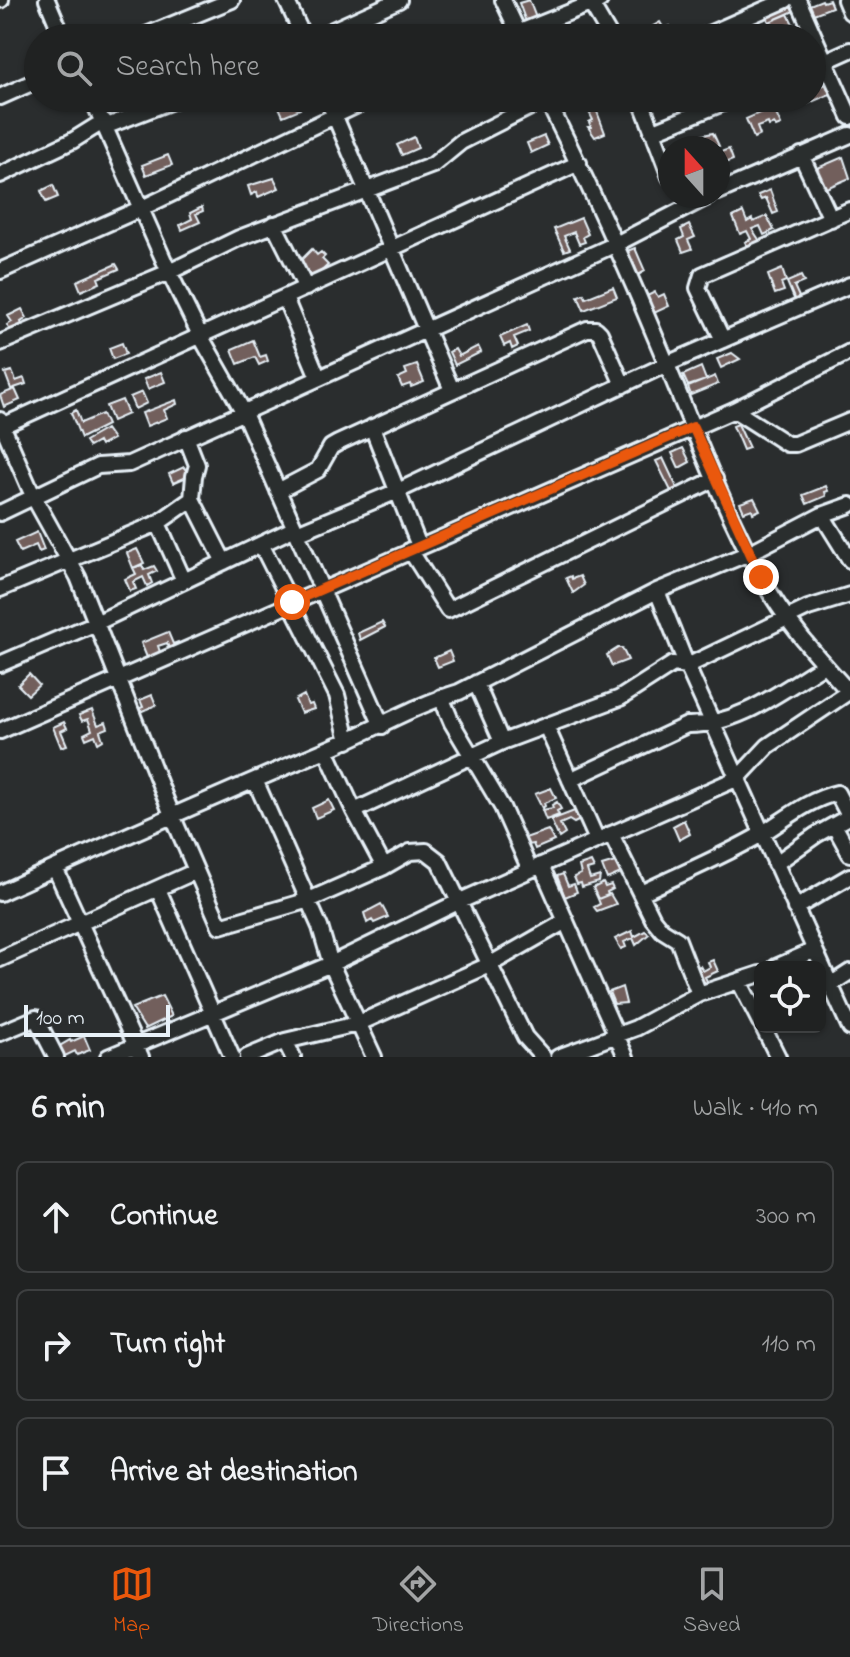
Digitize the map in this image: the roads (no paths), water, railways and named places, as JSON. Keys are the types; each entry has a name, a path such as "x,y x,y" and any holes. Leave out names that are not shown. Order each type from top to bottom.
{"street":[{"path":"47,0 57,24"},
{"path":"173,24 232,0"},
{"path":"286,0 297,24"},
{"path":"343,24 382,4 399,0"},
{"path":"503,0 511,24"},
{"path":"732,24 786,0"},
{"path":"798,0 806,24"},
{"path":"845,0 850,12"},
{"path":"544,24 596,2 605,24"},
{"path":"826,60 850,50"},
{"path":"826,77 850,117"},
{"path":"0,97 24,86"},
{"path":"99,112 169,272 243,411 382,726"},
{"path":"0,175 105,123 138,112"},
{"path":"332,112 452,390"},
{"path":"0,271 142,208 342,112"},
{"path":"0,343 274,224 433,165 461,142 519,112"},
{"path":"108,1057 139,1052 213,1014 331,964 458,902 738,778 768,746 850,692 787,618 749,553 616,244 553,112"},
{"path":"645,112 658,147"},
{"path":"652,132 701,112"},
{"path":"730,187 850,135"},
{"path":"801,155 831,219"},
{"path":"543,1057 525,1037 439,861 431,853 415,850 309,900 221,926 172,815 68,559 33,496 1,424 201,337 579,163"},
{"path":"0,513 101,465 126,465 616,244 671,208"},
{"path":"723,340 698,288 702,275 850,210"},
{"path":"274,224 306,288"},
{"path":"0,664 96,623 261,544 395,492 667,364 850,285"},
{"path":"285,298 318,377"},
{"path":"278,491 318,470 331,447 590,328 600,333 623,385"},
{"path":"0,731 734,410 850,352"},
{"path":"734,410 787,444 795,444 850,421"},
{"path":"372,427 414,548 448,610 715,479"},
{"path":"186,437 197,465 192,499 224,562"},
{"path":"0,589 158,523 192,499"},
{"path":"0,893 172,815 382,726 441,697 459,692 657,591 749,553 822,515 850,505"},
{"path":"822,515 850,560"},
{"path":"158,523 184,581"},
{"path":"261,544 339,700 348,741"},
{"path":"657,591 775,864 849,1022"},
{"path":"354,811 502,742 620,698 673,664 687,666 820,603 850,595"},
{"path":"570,780 684,726 701,727 734,718 824,665"},
{"path":"476,683 502,742"},
{"path":"441,697 566,921 626,1057"},
{"path":"546,726 597,840"},
{"path":"326,750 384,867"},
{"path":"255,780 309,900 331,964 374,1057"},
{"path":"641,893 762,834 798,808 837,793 850,816 775,864"},
{"path":"834,825 850,854"},
{"path":"611,834 659,926 678,940 699,994"},
{"path":"55,868 139,1052"},
{"path":"0,959 196,871"},
{"path":"795,908 850,876"},
{"path":"158,889 232,1057"},
{"path":"247,1057 285,1041 357,1024 489,965 566,921"},
{"path":"790,961 815,950"},
{"path":"830,985 850,972"},
{"path":"558,1057 617,1036 699,994 754,977"},
{"path":"740,983 754,1010"},
{"path":"0,1033 36,1018 56,1057"},
{"path":"766,1033 778,1057"},
{"path":"285,1041 293,1057"}]}
